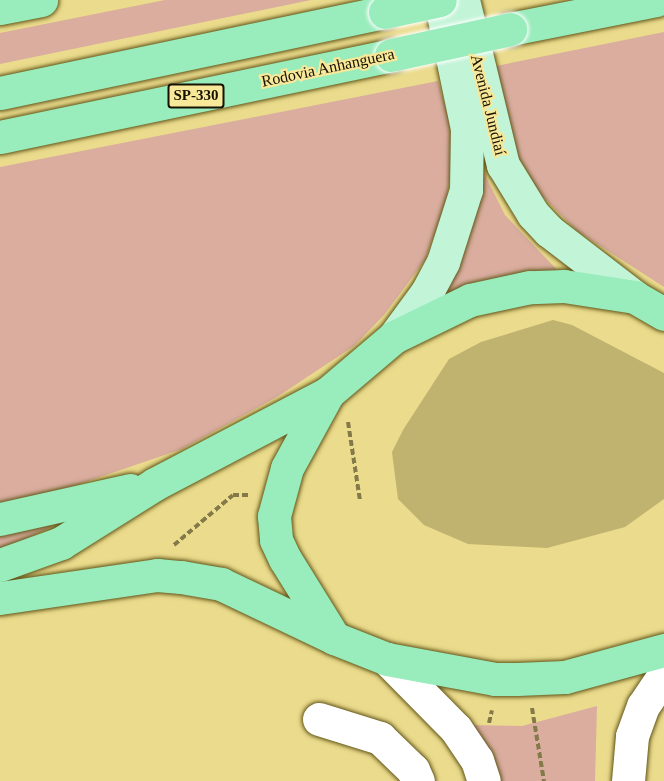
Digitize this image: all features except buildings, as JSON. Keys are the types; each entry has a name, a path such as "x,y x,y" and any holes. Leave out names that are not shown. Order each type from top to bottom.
{"highway":[{"path":"0,8 41,0"},
{"path":"0,93 440,0"},
{"name":"Rodovia Anhanguera","path":"0,138 656,0"},
{"path":"0,565 61,543 155,484 328,393 394,337 470,300 530,287 564,286 635,297 664,314"},
{"path":"328,393 287,468 274,516 276,540 334,638"},
{"path":"0,519 155,484"},
{"path":"0,598 157,575 221,584 334,638 387,659 495,679 565,677 664,650"}],"main road":[{"name":"Avenida Jundiaí","path":"394,337 443,262 466,190 467,129 440,0"},
{"name":"Avenida Jundiaí","path":"463,0 503,165 533,214 549,231 635,297"}],"street":[{"path":"387,659 456,729 477,760 484,781"},
{"path":"628,781 632,736 643,706 664,675"},
{"path":"319,719 380,738 414,770 418,781"}],"path":[{"path":"348,418 360,500"},
{"path":"157,575 159,558 233,495 278,495"},
{"path":"532,708 544,781"}],"shaded area":[{"path":"165,0 311,0 0,64 0,33"},
{"path":"664,32 664,287 577,231 541,195 517,155 491,67"},
{"path":"438,81 450,123 452,165 446,203 425,260 384,315 354,346 277,397 182,449 71,487 0,503 0,167"},
{"path":"484,173 505,215 560,273 446,298 443,291 478,205"},
{"path":"553,320 572,325 664,373 664,499 625,527 547,548 468,544 424,525 398,499 392,452 403,430 449,359 481,342"},
{"path":"50,520 51,527 0,551 0,532"},
{"path":"597,706 595,781 490,781 468,725 522,726"}]}
